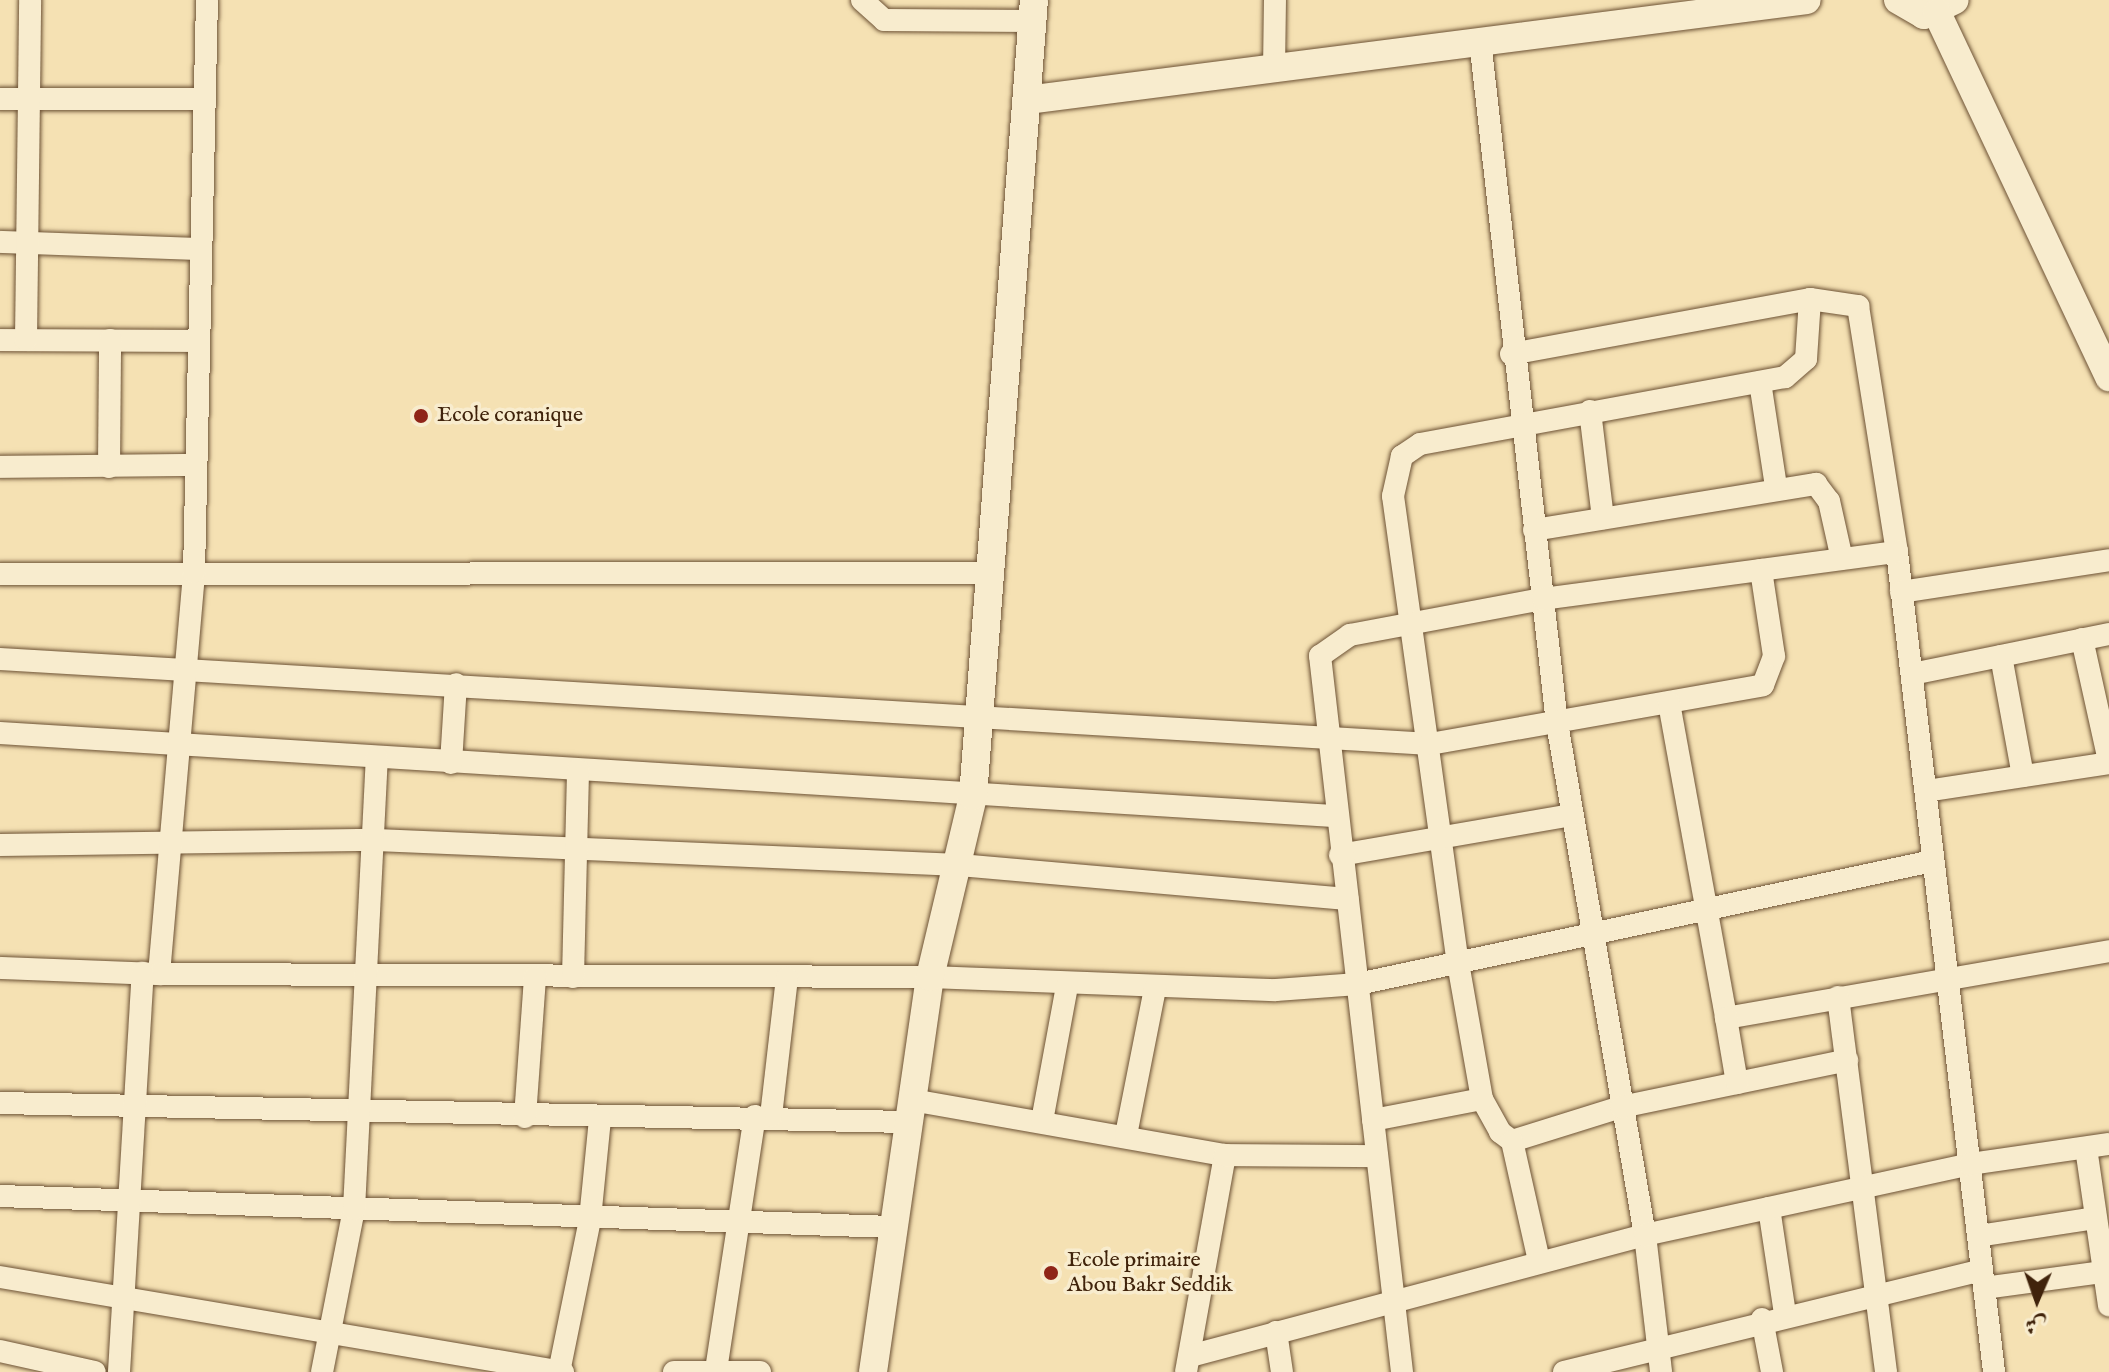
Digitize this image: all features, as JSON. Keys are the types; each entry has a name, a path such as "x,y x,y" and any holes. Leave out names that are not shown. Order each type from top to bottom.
{"street":[{"path":"26,340 30,0"},
{"path":"119,1372 128,1297 128,1204 134,1109 169,840 173,747 194,572 195,341 201,249 207,0"},
{"path":"862,0 884,20 1033,10 973,796 930,977 891,1227 873,1372"},
{"path":"1274,70 1275,0"},
{"path":"1027,100 1807,0"},
{"path":"1898,0 1910,11 1946,7 2109,377"},
{"path":"1480,40 1511,354 1557,723 1645,1235 1661,1372"},
{"path":"0,99 204,99"},
{"path":"0,242 201,249"},
{"path":"1511,354 1810,299 1858,306 1863,318 1897,552 1994,1372"},
{"path":"1539,1261 1512,1141 1482,1099 1458,963 1416,622 1394,508 1402,456 1420,444 1520,423 1760,382 1801,368 1810,299"},
{"path":"0,340 195,341"},
{"path":"109,467 110,340"},
{"path":"1760,382 1776,487"},
{"path":"1590,411 1603,518"},
{"path":"0,467 196,465"},
{"path":"1534,530 1776,487 1816,484 1825,492 1842,559"},
{"path":"1402,1372 1348,899 1333,816 1320,656 1350,635 1543,599 1897,552"},
{"path":"1901,592 2109,560"},
{"path":"0,659 977,713 1430,744 1669,703 1771,677 1761,570"},
{"path":"0,574 990,573"},
{"path":"1912,674 2109,634"},
{"path":"1926,791 2109,762 2082,639"},
{"path":"2001,656 2023,776"},
{"path":"451,763 456,684"},
{"path":"1669,703 1708,906 1737,1083"},
{"path":"0,733 173,747 1333,816"},
{"path":"322,1372 354,1209 356,1113 376,840 377,759"},
{"path":"573,977 571,849 578,770"},
{"path":"1340,855 1444,840 1572,815"},
{"path":"0,845 169,840 376,840 959,865 1348,899"},
{"path":"0,968 368,979 930,977 1155,988 1358,984 1592,936 1708,906 1932,861"},
{"path":"1726,1018 1948,975 2109,951"},
{"path":"525,1117 535,977"},
{"path":"716,1370 740,1223 763,1116 787,978"},
{"path":"1042,1121 1067,986"},
{"path":"1126,1135 1155,988"},
{"path":"1838,997 1865,1187 1872,1293 1886,1372"},
{"path":"1512,1141 1621,1107 1847,1060"},
{"path":"1373,1120 1482,1099"},
{"path":"0,1103 134,1109 600,1119 910,1111 1042,1121 1225,1155 1377,1156"},
{"path":"0,1277 560,1372 590,1219 600,1119"},
{"path":"1188,1364 1276,1332 1645,1235 1970,1164 2109,1144"},
{"path":"2086,1148 2109,1305"},
{"path":"1188,1364 1225,1155"},
{"path":"0,1196 128,1204 891,1227"},
{"path":"1769,1208 1785,1314"},
{"path":"1978,1236 2095,1218"},
{"path":"1564,1372 1657,1344 1872,1293 1983,1279 2106,1272"},
{"path":"1762,1319 1772,1372"},
{"path":"1276,1332 1282,1372"},
{"path":"0,1351 95,1372"},
{"path":"674,1372 760,1372"}],"place":[{"name":"Ecole coranique","path":"421,416"},
{"name":"Ecole primaire Abou Bakr Seddik","path":"1051,1273"}]}
